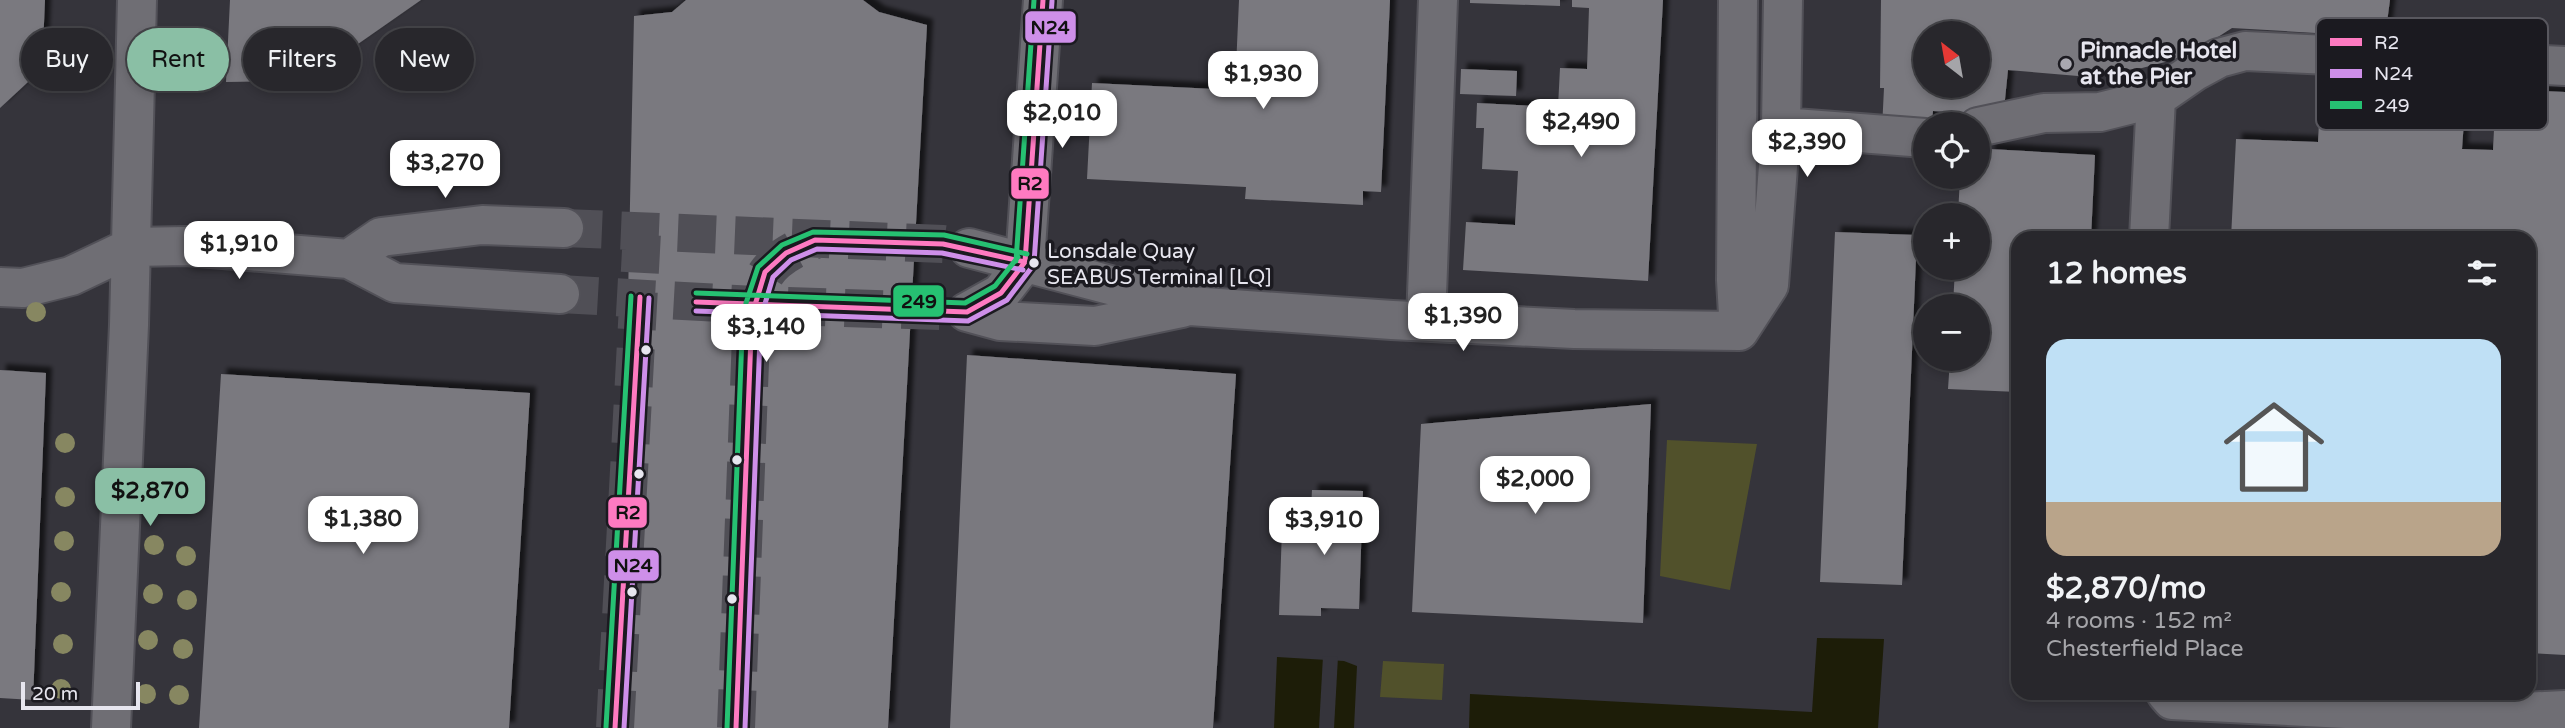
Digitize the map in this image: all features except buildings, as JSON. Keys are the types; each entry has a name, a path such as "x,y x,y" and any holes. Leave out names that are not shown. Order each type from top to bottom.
{"street":[{"path":"111,728 132,247 137,0"},
{"path":"1044,0 1025,262 1001,293 967,312 1000,321 1095,326 1189,306"},
{"path":"1426,321 1438,0"},
{"path":"1738,0 1738,331"},
{"path":"1738,331 1769,285 1781,127 1783,0"},
{"path":"1990,124 2045,113 2100,112 2156,98 2219,58 2245,51 2316,54"},
{"path":"2149,231 2156,98"},
{"path":"1781,127 1913,137"},
{"path":"349,259 381,237 482,225 565,228"},
{"path":"0,287 23,288 71,276 132,247 186,246 349,259 395,283 560,294"},
{"path":"969,248 1189,306 1574,329 1738,331"},
{"path":"2172,700 2461,715 2565,710"}],"shaded area":[{"path":"1667,440 1757,444 1730,590 1660,576"},
{"path":"1817,638 1884,639 1878,728 1469,728 1470,694 1812,712"},
{"path":"1277,657 1344,661 1357,666 1354,728 1274,728"},
{"path":"1383,661 1444,664 1442,700 1380,697"}],"pier":[{"path":"1323,656 1338,657 1334,728 1319,728"}],"tunnel":[{"path":"564,228 943,244 969,248"},
{"path":"615,728 642,232"},
{"path":"736,728 751,336 756,300 765,275 772,266 815,240"},
{"path":"560,294 755,305 967,312"}],"transit line":[{"name":"249","path":"1016,261 1034,0"},
{"name":"R2","path":"1025,262 1043,0"},
{"name":"N24","path":"1034,263 1052,1"},
{"name":"249","path":"727,728 742,336 746,303 758,267 782,245 813,232 944,235 1027,254"},
{"name":"R2","path":"736,728 751,336 755,305 765,272 786,253 815,240 943,244 1025,262"},
{"name":"N24","path":"745,728 760,337 764,307 773,277 791,260 817,249 942,253 1023,270"},
{"name":"249","path":"696,293 965,303 995,286 1018,257"},
{"name":"R2","path":"696,302 967,312 1001,293 1025,262"},
{"name":"N24","path":"696,311 968,321 1007,300 1032,267"},
{"name":"249","path":"606,727 631,296"},
{"name":"R2","path":"615,728 640,297"},
{"name":"N24","path":"624,728 649,298"}],"place":[{"name":"Pinnacle Hotel at the Pier","path":"2066,64"},
{"name":"Lonsdale Quay SEABUS Terminal [LQ]","path":"1034,263"}]}
